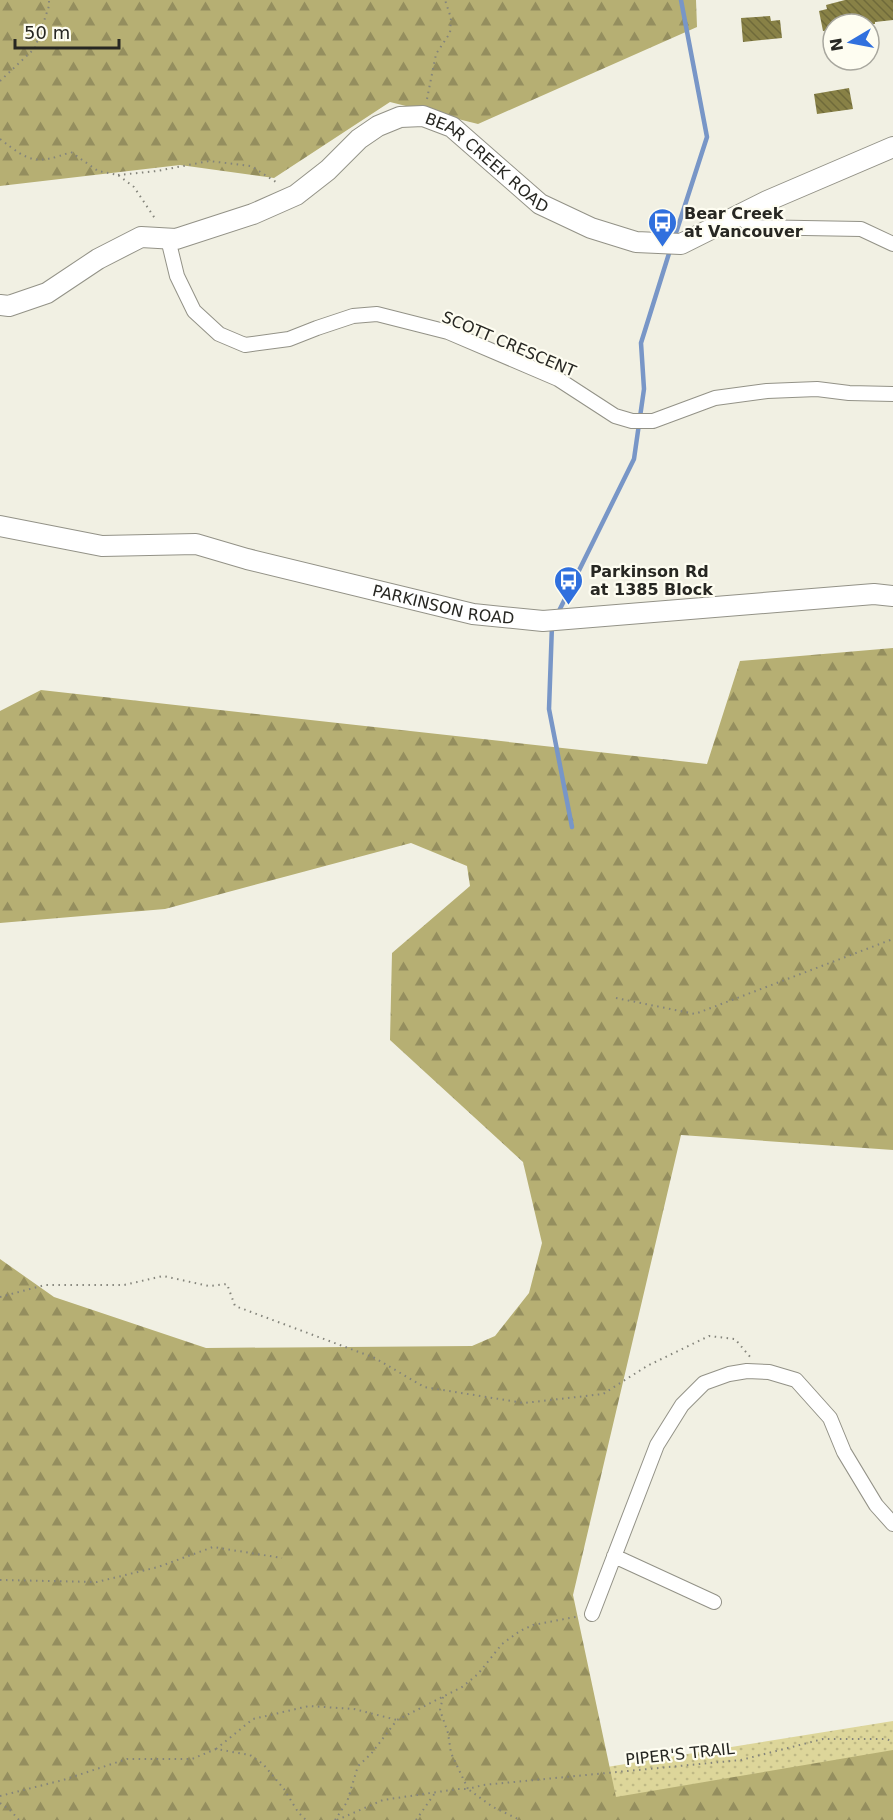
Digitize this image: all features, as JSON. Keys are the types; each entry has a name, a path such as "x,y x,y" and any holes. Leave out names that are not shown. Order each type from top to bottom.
{"street":[{"name":"BEAR CREEK ROAD","path":"0,305 9,306 47,293 98,260 141,237 176,239 253,214 296,195 328,170 359,139 378,126 400,117 423,116 452,127 540,204 591,228 636,242 681,244 767,201 893,147"},
{"path":"739,216 752,226 861,229 893,244"},
{"name":"SCOTT CRESCENT","path":"168,239 177,276 194,310 219,334 245,345 289,339 353,316 377,314 448,332 558,379 615,416 632,421 652,421 715,398 767,391 816,388 849,393 893,394"},
{"name":"PARKINSON ROAD","path":"0,526 102,546 196,544 247,559 473,614 543,621 874,594 893,596"},
{"path":"592,1614 657,1445 682,1405 705,1383 729,1374 762,1371 796,1380 830,1418 844,1452 876,1505 893,1524"},
{"path":"614,1556 714,1602"}],"path":[{"path":"0,81 35,48 49,0"},
{"path":"423,116 436,54 450,33 451,18 445,0"},
{"path":"0,139 26,157 45,161 71,152 98,171 118,175 158,171 209,161 251,166 296,195"},
{"path":"118,175 134,187 168,239"},
{"path":"616,998 695,1014 893,939"},
{"path":"0,1298 45,1285 124,1285 163,1276 209,1286 227,1284 235,1306 375,1358 424,1387 524,1403 603,1394 647,1366 709,1336 735,1339 762,1371"},
{"path":"0,1580 97,1582 158,1567 213,1547 282,1558"},
{"path":"336,1820 347,1802 358,1766 371,1754 397,1720 462,1687 478,1674 502,1644 520,1631 533,1625 592,1614"},
{"path":"442,1697 440,1710 452,1753 468,1789 494,1807 520,1820"},
{"path":"0,1796 63,1780 128,1759 192,1759 216,1749 253,1719 309,1706 354,1709 397,1720"},
{"name":"PIPER'S TRAIL","path":"336,1820 383,1800 436,1792 494,1784 741,1760 823,1740 885,1739 893,1741"},
{"path":"216,1749 250,1755 263,1764 306,1820"},
{"path":"416,1820 436,1792"},
{"path":"0,1803 18,1820"}],"shaded area":[{"path":"893,1721 893,1820 277,1820"}],"green space":[{"path":"0,0 696,0 697,27 478,124 390,102 274,178 180,165 0,186"},
{"path":"893,648 893,1150 681,1135 573,1595 616,1797 893,1750 893,1820 0,1820 0,1259 54,1297 206,1348 472,1346 495,1336 529,1293 542,1243 523,1162 390,1040 392,953 470,886 467,866 411,843 165,909 0,923 0,711 41,690 707,764 740,661"}],"building":[{"path":"845,0 893,0 893,20 881,21 881,12 821,12 821,21 819,11 827,9 826,5"},
{"path":"770,16 771,21 780,20 782,38 743,42 741,18"},
{"path":"849,88 853,109 817,114 814,94"}],"waterway":[{"path":"674,239 707,137 681,0"},
{"path":"557,615 634,459 644,389 641,343 671,247"},
{"path":"552,625 549,709 572,827"}],"place":[{"name":"Bear Creek at Vancouver","path":"663,248"},
{"name":"Parkinson Rd at 1385 Block","path":"569,606"}]}
